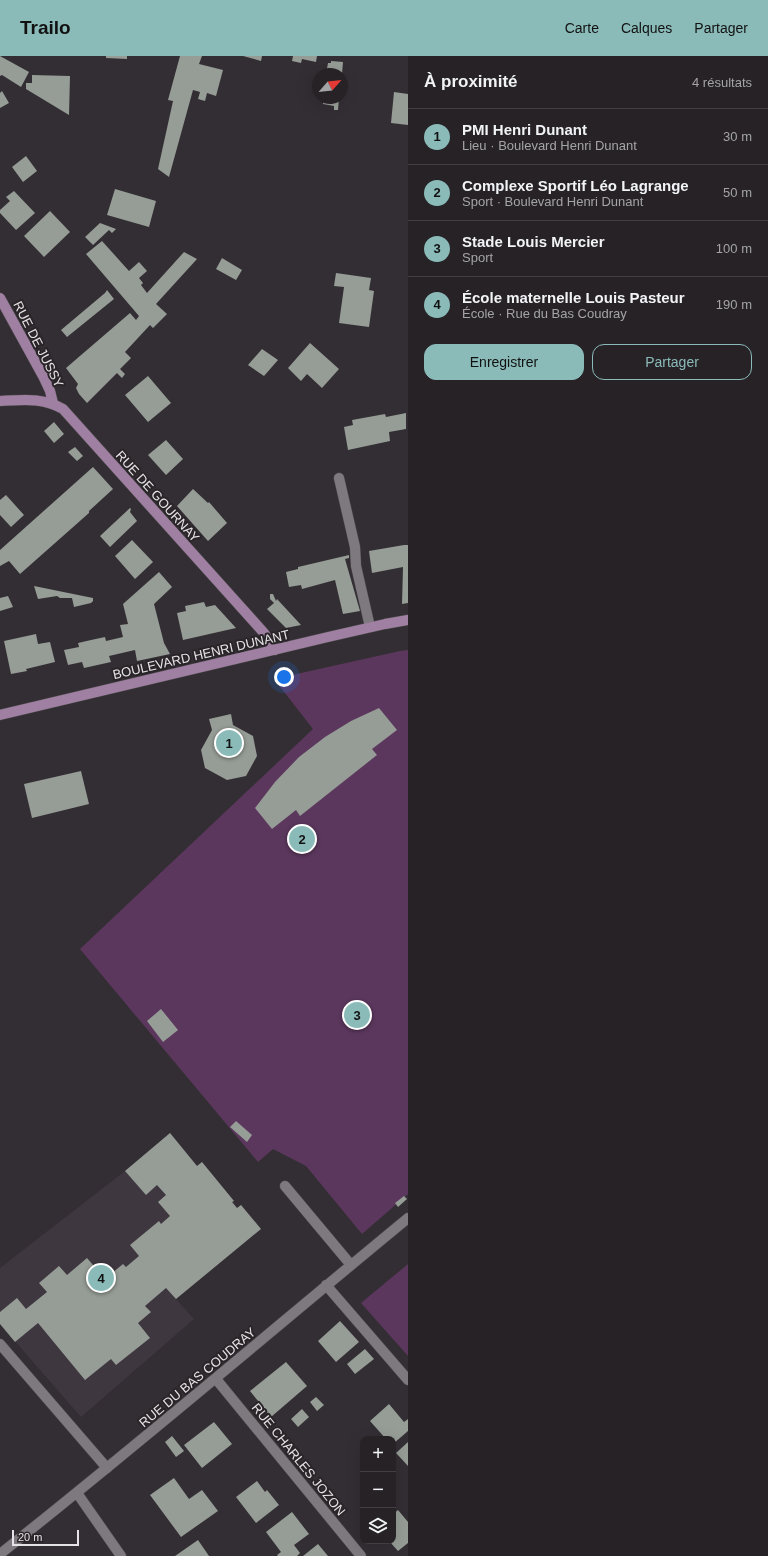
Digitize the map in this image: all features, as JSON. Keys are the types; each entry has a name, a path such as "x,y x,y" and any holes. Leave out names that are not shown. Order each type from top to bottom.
{"street":[{"name":"RUE DE JUSSY","path":"0,298 43,376 50,391 53,403"},
{"path":"0,401 30,400 53,403"},
{"name":"RUE DE GOURNAY","path":"53,403 63,409 73,420 264,633 275,650"},
{"path":"339,478 355,546 356,566 370,627"},
{"name":"BOULEVARD HENRI DUNANT","path":"0,714 370,627 408,620"},
{"path":"285,1186 351,1265"},
{"name":"RUE DU BAS COUDRAY","path":"0,1554 216,1379 326,1285 408,1218"},
{"path":"326,1285 408,1380"},
{"path":"0,1344 107,1468"},
{"name":"RUE CHARLES JOZON","path":"216,1379 361,1556"},
{"path":"77,1493 121,1556"}],"shaded area":[{"path":"408,650 408,1194 362,1234 306,1166 273,1149 258,1162 80,949 313,729 274,679"},
{"path":"170,1133 197,1166 202,1162 234,1201 233,1202 237,1208 241,1205 261,1229 176,1299 194,1319 81,1417 0,1324 0,1268 125,1171"},
{"path":"408,1264 408,1356 361,1303"}],"building":[{"path":"0,56 29,72 21,87 2,75 0,76"},
{"path":"106,56 127,56 127,59 106,58"},
{"path":"180,56 202,56 199,64 223,70 216,96 207,93 205,101 198,99 200,92 193,90 169,177 158,169 173,101 168,100"},
{"path":"243,56 262,56 261,61"},
{"path":"293,56 317,56 316,62 302,59 301,63 292,61"},
{"path":"331,61 343,62 342,68 327,68 328,63 331,63"},
{"path":"32,75 70,76 69,115 26,89 26,83 32,83"},
{"path":"2,91 9,103 0,108 0,93"},
{"path":"394,92 408,94 408,125 391,123"},
{"path":"323,104 338,104 338,110 334,110 334,106"},
{"path":"26,156 37,171 23,182 12,167"},
{"path":"115,189 156,201 149,227 107,215"},
{"path":"14,191 35,213 16,230 0,213 0,210 10,201 6,197"},
{"path":"50,211 70,232 44,257 24,236"},
{"path":"100,223 116,229 112,233 109,230 93,245 85,237"},
{"path":"102,241 129,271 139,262 147,271 139,278 143,283 141,285 147,293 184,252 197,259 156,304 167,314 153,328 150,325 125,352 131,358 120,369 125,374 122,378 117,373 87,403 79,394 76,388 78,384 66,368 130,313 136,320 139,316 86,254"},
{"path":"222,258 242,270 236,280 216,269"},
{"path":"336,273 371,278 369,290 374,291 369,327 339,323 344,287 334,286"},
{"path":"107,290 114,299 67,337 61,330"},
{"path":"310,343 339,369 322,388 307,374 301,381 288,368"},
{"path":"262,349 278,360 264,376 248,365"},
{"path":"148,376 171,403 148,422 125,395"},
{"path":"406,413 406,429 389,432 390,441 348,450 344,427 353,425 352,420 385,414 386,417"},
{"path":"54,422 64,434 54,443 44,431"},
{"path":"166,440 183,459 166,475 148,455"},
{"path":"75,447 83,456 77,461 68,452"},
{"path":"93,467 113,489 89,511 89,513 20,574 9,561 0,566 0,550"},
{"path":"193,489 208,503 209,502 227,523 208,541 177,506"},
{"path":"6,495 24,515 11,527 0,515 0,500"},
{"path":"130,508 130,512 137,521 110,547 100,536"},
{"path":"132,540 153,562 135,579 115,556"},
{"path":"408,545 408,603 402,604 403,567 372,573 369,551"},
{"path":"349,555 349,558 345,559 360,611 343,614 335,580 302,589 301,585 289,587 286,572 298,569 298,567"},
{"path":"159,572 172,587 154,604 164,643 170,654 137,661 135,650 109,656 111,662 84,668 82,662 68,665 64,650 79,647 78,643 91,640 105,637 106,641 123,637 120,625 128,624 123,604"},
{"path":"34,586 93,598 93,601 91,603 74,607 72,598 60,598 57,596 38,599"},
{"path":"270,594 273,594 276,601 277,599 301,625 286,628 267,609 274,603 270,599"},
{"path":"8,596 13,607 0,611 0,598"},
{"path":"204,602 206,607 215,605 236,628 183,640 177,613 186,611 185,606"},
{"path":"36,634 38,644 50,642 55,662 26,669 27,671 11,674 4,641"},
{"path":"379,708 397,730 372,749 377,755 300,816 296,810 272,829 255,808 275,782 299,757 325,737 351,721"},
{"path":"231,714 233,725 253,736 257,756 246,776 227,780 205,768 201,750 212,730 209,719"},
{"path":"81,771 89,804 32,818 24,784"},
{"path":"161,1009 178,1030 163,1042 147,1021"},
{"path":"236,1121 252,1135 247,1142 230,1127"},
{"path":"170,1133 197,1166 202,1162 234,1201 232,1202 237,1208 241,1205 261,1229 176,1299 166,1288 145,1306 151,1312 138,1323 150,1338 116,1365 111,1359 85,1380 38,1323 15,1342 0,1324 0,1312 17,1298 26,1309 47,1292 39,1283 59,1266 67,1275 87,1258 105,1279 123,1264 126,1267 139,1256 130,1245 159,1221 161,1224 170,1216 158,1202 166,1195 157,1185 146,1195 125,1171"},
{"path":"404,1196 407,1199 398,1207 395,1203"},
{"path":"340,1321 359,1342 336,1362 318,1341"},
{"path":"365,1349 374,1359 355,1374 347,1364"},
{"path":"286,1362 307,1386 271,1417 250,1391"},
{"path":"316,1397 324,1405 317,1411 310,1402"},
{"path":"389,1404 404,1422 408,1419 408,1431 396,1441 396,1436 383,1436 370,1421"},
{"path":"302,1409 309,1417 298,1427 291,1419"},
{"path":"214,1422 232,1444 202,1468 184,1445"},
{"path":"172,1436 184,1451 176,1457 165,1442"},
{"path":"408,1442 408,1466 396,1453"},
{"path":"174,1478 189,1499 202,1490 218,1511 181,1537 150,1495"},
{"path":"257,1481 265,1492 267,1490 279,1505 256,1523 236,1497"},
{"path":"398,1510 408,1522 408,1543 398,1551 392,1544 396,1544 396,1512"},
{"path":"292,1512 309,1534 294,1545 300,1553 297,1556 278,1556 277,1555 281,1552 266,1532"},
{"path":"198,1540 209,1556 175,1556"},
{"path":"318,1544 328,1556 303,1556"}],"place":[{"name":"PMI Henri Dunant","path":"229,743"},
{"name":"Complexe Sportif Léo Lagrange","path":"302,839"},
{"name":"Stade Louis Mercier","path":"357,1015"},
{"name":"École maternelle Louis Pasteur","path":"101,1278"}]}
